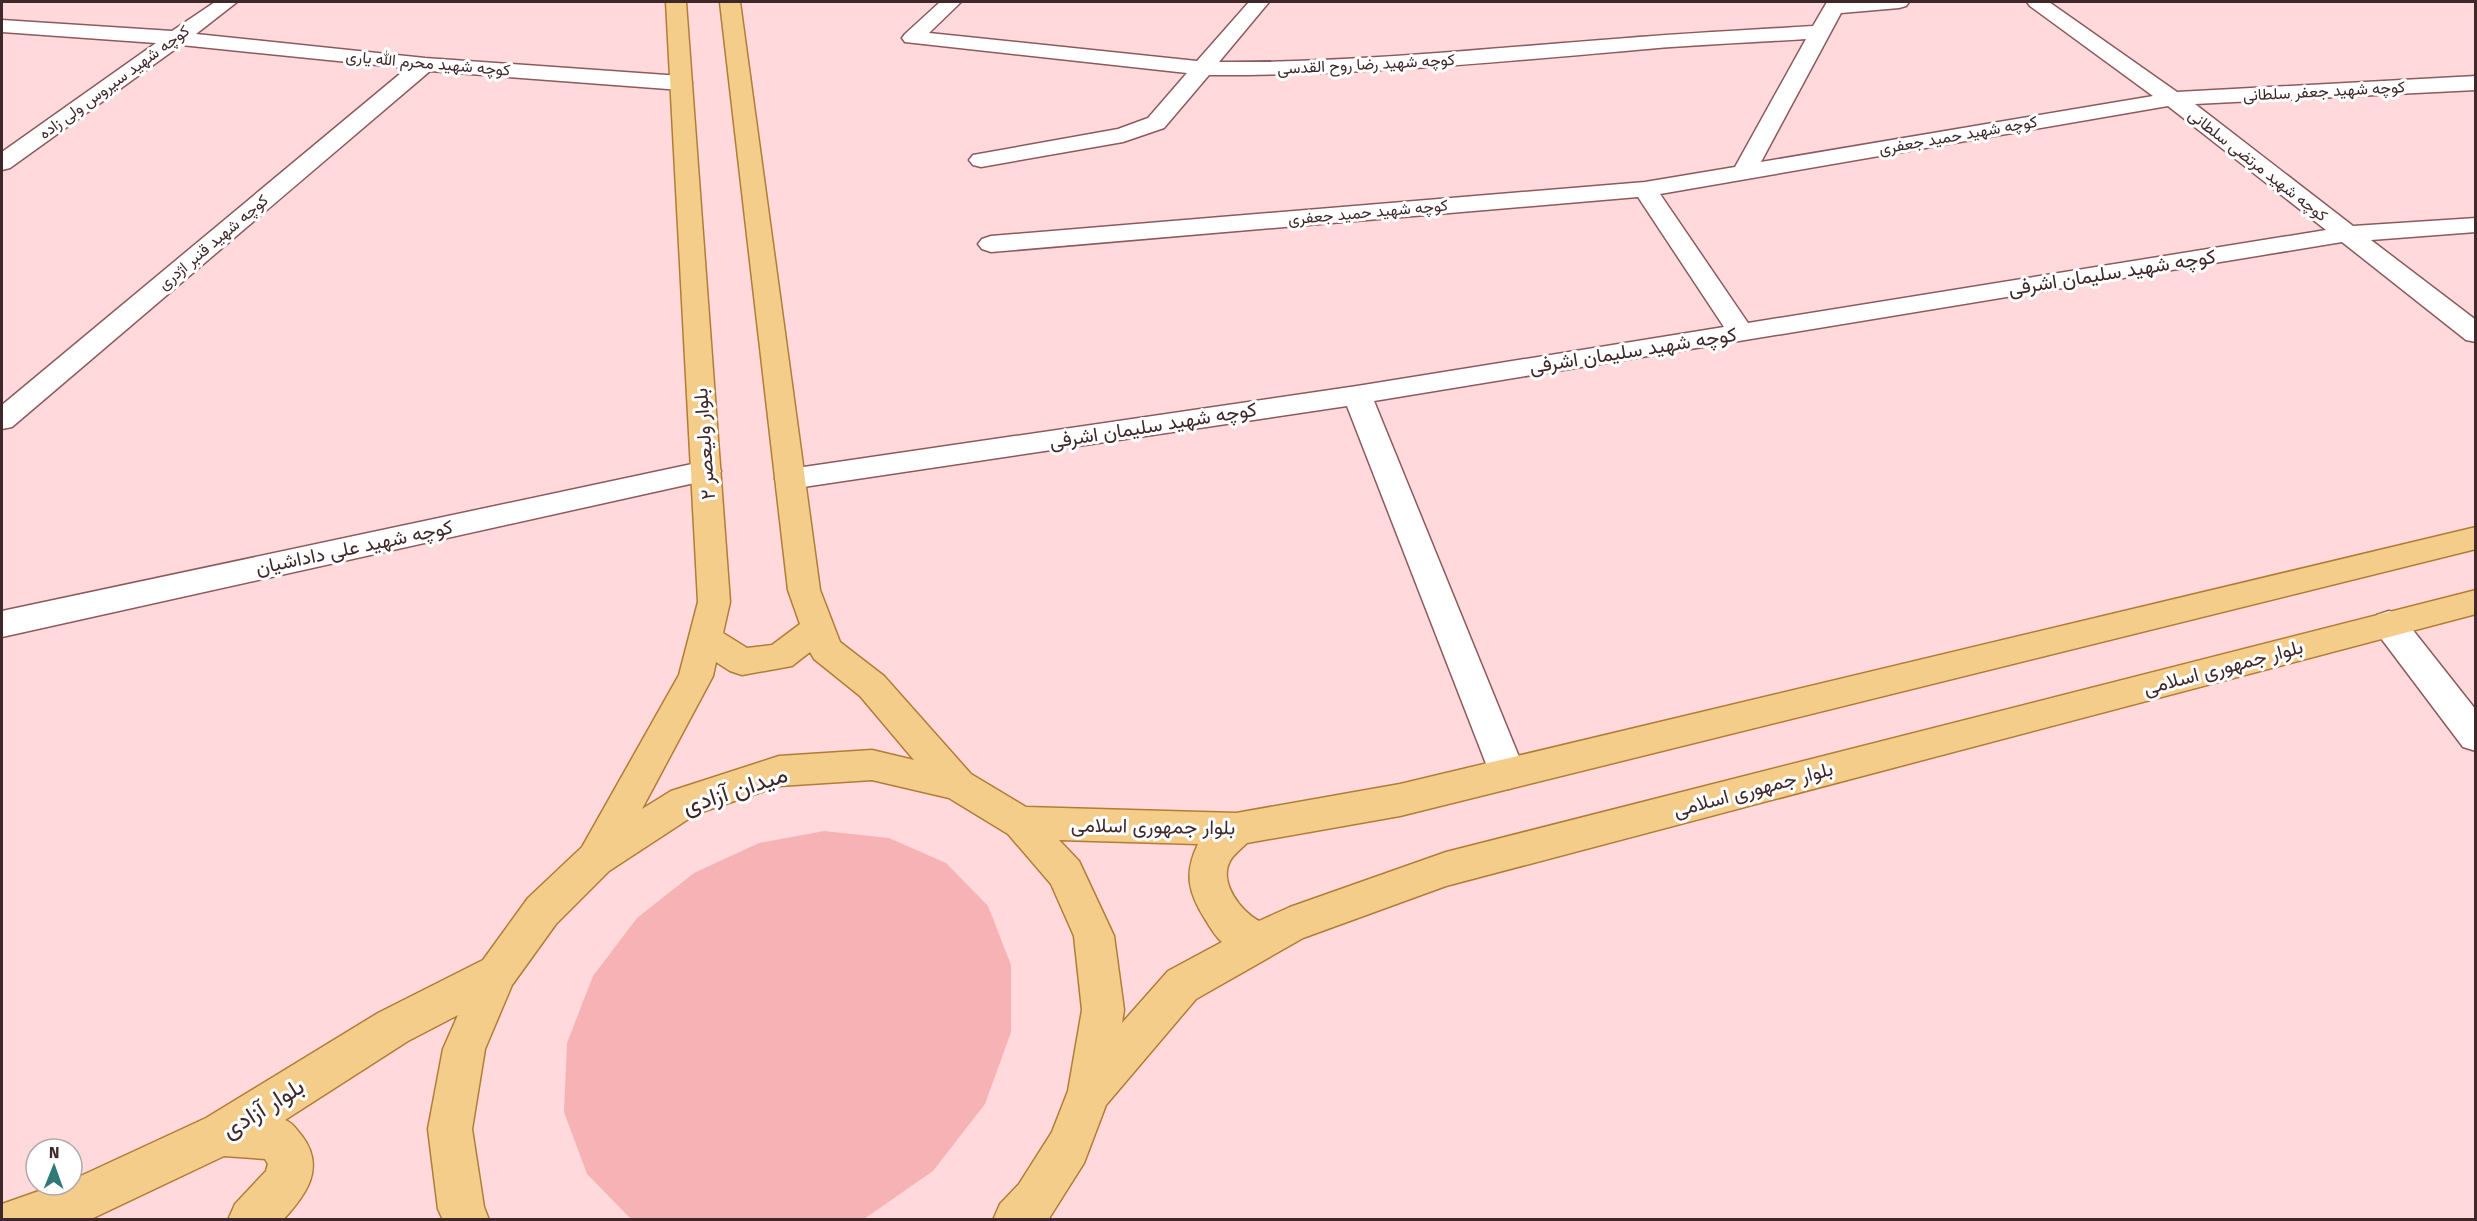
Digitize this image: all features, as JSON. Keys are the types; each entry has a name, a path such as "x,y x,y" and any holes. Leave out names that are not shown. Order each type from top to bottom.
{"main road":[{"name":"بلوار ولیعصر ۲","path":"595,859 696,676 714,602 676,2"},
{"path":"730,2 804,590 826,650 872,686 958,785"},
{"name":"بلوار جمهوری اسلامی","path":"1022,823 1236,829 1400,800 2475,538"},
{"name":"بلوار جمهوری اسلامی","path":"1090,1090 1182,986 1290,925 1446,869 2475,602"},
{"path":"705,638 742,662 780,657 818,628"},
{"name":"میدان آزادی","path":"466,1220 461,1209 450,1130 464,1049 497,973 542,911 595,859 684,802 779,771 872,765 958,785 1022,823 1065,873 1094,936 1103,1010 1090,1090 1068,1147 1027,1213"},
{"path":"1236,829 1213,852 1208,870 1210,893 1234,928 1260,942"},
{"name":"بلوار آزادی","path":"18,1220 84,1199 222,1134 393,1028 497,973"},
{"path":"222,1134 276,1138 291,1158 287,1182 251,1220"}],"street":[{"name":"کوچه شهید سیروس ولی زاده","path":"2,163 227,2"},
{"name":"کوچه شهید رضا روح القدسی","path":"951,2 912,38 1203,68 1287,69 1429,62 1628,44 1821,32"},
{"path":"981,160 1124,135 1156,123 1259,2"},
{"path":"1743,173 1835,5 1899,2"},
{"name":"کوچه شهید مرتضی سلطانی","path":"2037,2 2172,99 2475,334"},
{"name":"کوچه شهید محرم الله یاری","path":"2,26 176,38 425,64 681,82"},
{"name":"کوچه شهید قنبر اژدری","path":"2,420 425,64"},
{"name":"کوچه شهید جعفر سلطانی","path":"2172,99 2475,83"},
{"name":"کوچه شهید حمید جعفری","path":"991,244 1646,189 2172,99"},
{"path":"1646,189 1741,332"},
{"name":"کوچه شهید سلیمان اشرفی","path":"790,479 1357,395 2347,234 2475,225"},
{"path":"1357,395 1508,774"},
{"name":"کوچه شهید علی داداشیان","path":"2,624 706,471"},
{"path":"2389,624 2475,737"}],"shaded area":[{"path":"824,831 889,838 946,863 988,906 1011,965 1011,1032 985,1104 933,1171 864,1219 631,1219 587,1174 564,1112 567,1043 593,976 637,918 694,873 759,843"}]}
